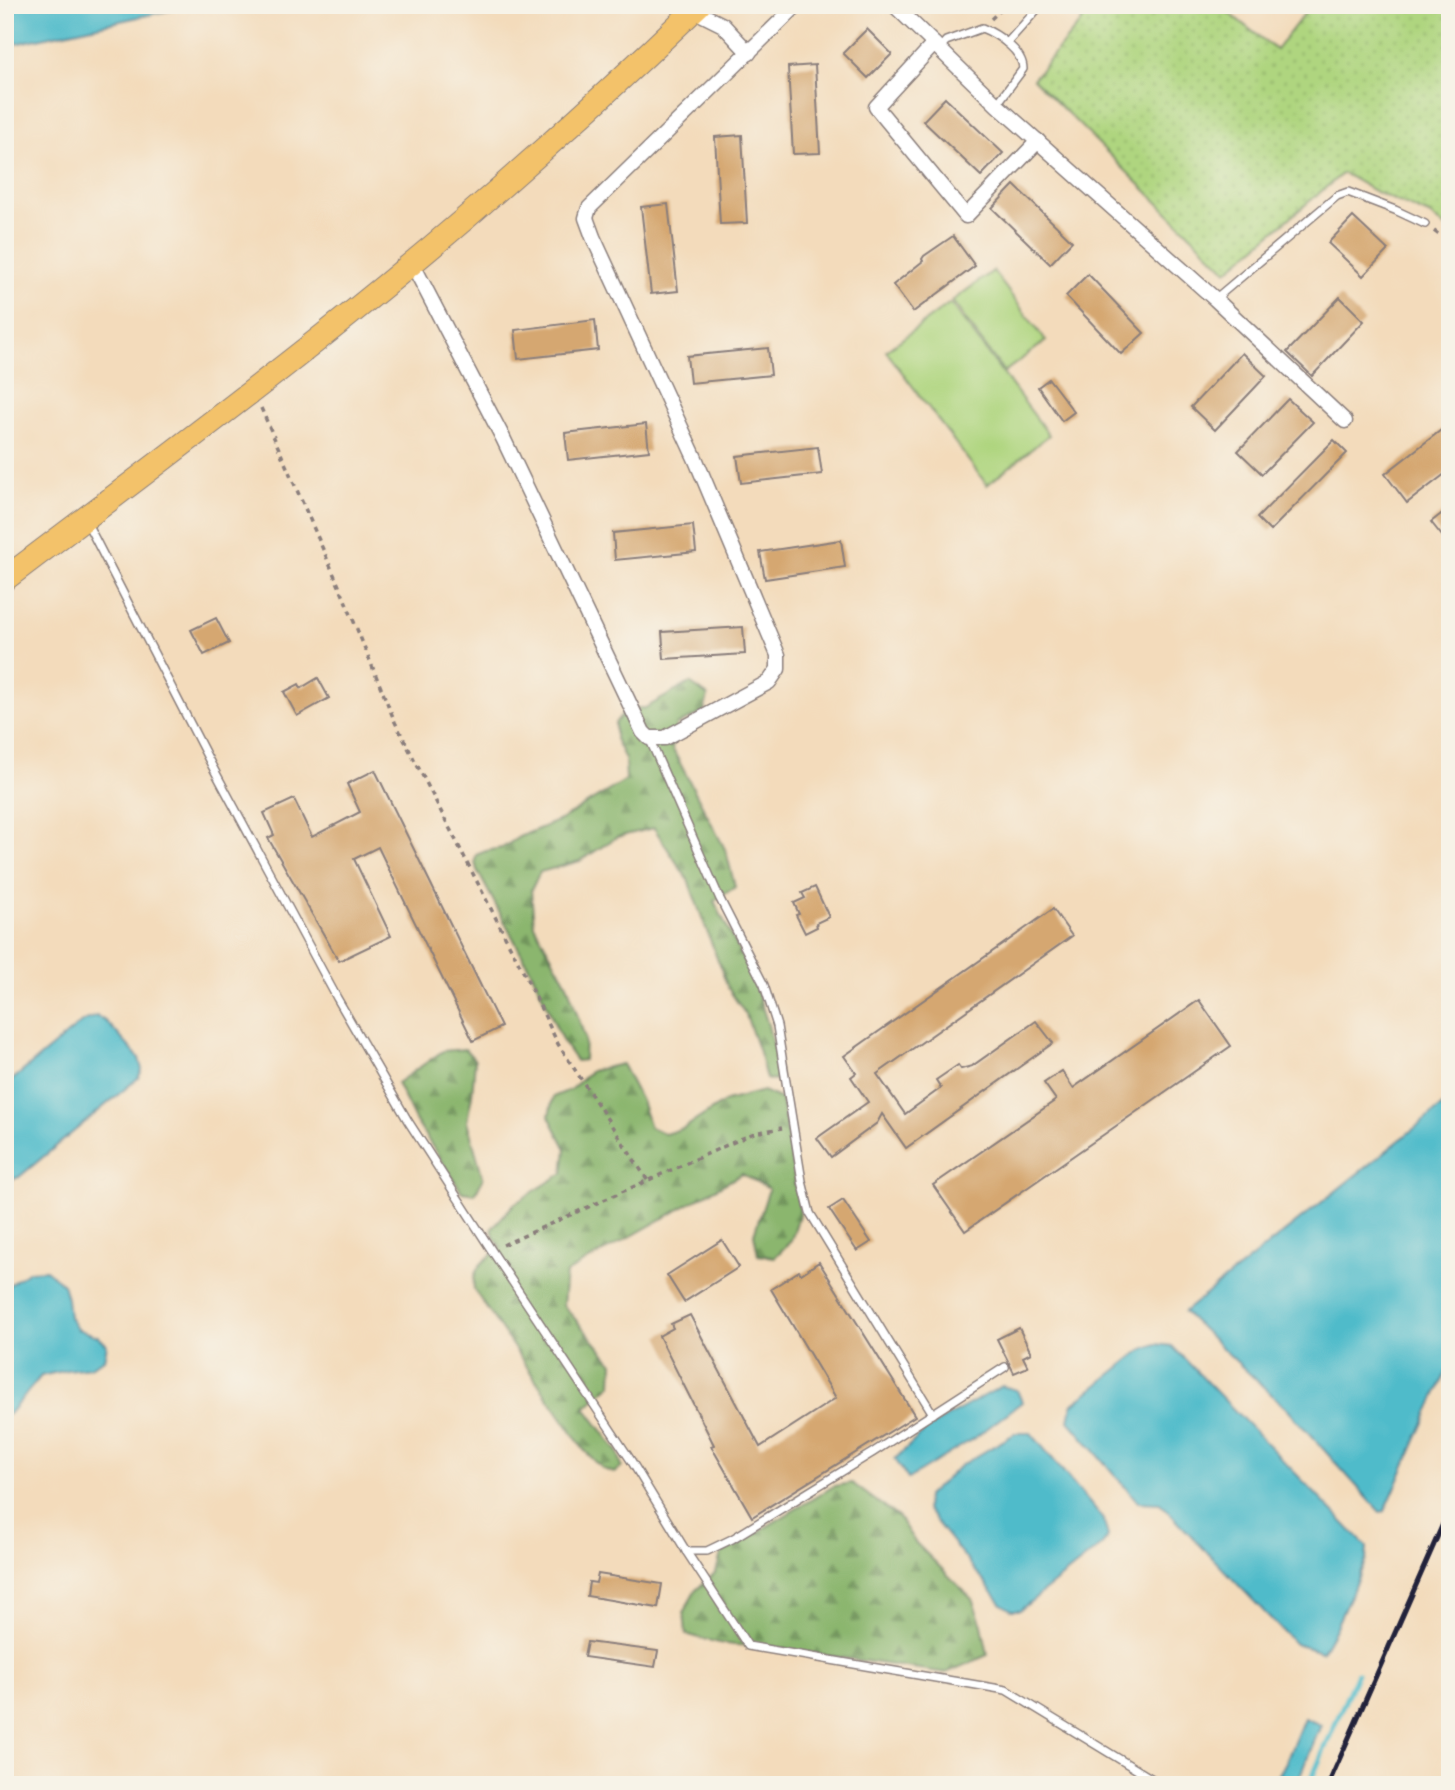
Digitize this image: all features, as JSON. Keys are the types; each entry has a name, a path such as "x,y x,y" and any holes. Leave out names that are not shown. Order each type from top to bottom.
{"main road":[{"path":"5,579 253,390 412,263 557,138 696,8"}],"street":[{"path":"412,263 503,438 643,732 649,738 665,738 769,681 778,669 778,655 695,458 586,218 589,208 797,5"},
{"path":"894,5 997,105 1215,299 1345,421"},
{"path":"696,8 723,25 749,53"},
{"path":"936,47 876,107 966,216 1038,141"}],"lane":[{"path":"1007,43 1041,5"},
{"path":"936,47 982,28 995,33 1007,43 1021,58 1023,69 997,105"},
{"path":"1215,299 1337,196 1348,192 1425,225"},
{"path":"85,519 337,998 408,1121 632,1462 748,1646 1006,1690 1162,1785"},
{"path":"649,738 720,898 764,985 777,1026 802,1181 810,1213 933,1414"},
{"path":"686,1551 707,1551 732,1539 873,1453 1005,1367"}],"path":[{"path":"982,28 1006,5"},
{"path":"1425,225 1450,243"},
{"path":"253,390 343,594 395,722 558,1044 648,1181"},
{"path":"492,1251 754,1133 793,1126"}],"green space":[{"path":"1070,5 1219,5 1276,50 1311,5 1450,5 1450,230 1429,215 1378,193 1343,173 1227,271 1033,79 1083,20"},
{"path":"993,271 1046,341 1004,372 952,301"},
{"path":"950,303 1049,435 987,485 886,351"},
{"path":"690,683 708,696 704,712 676,725 672,748 726,851 735,887 714,901 753,979 768,1025 779,1081 766,1079 746,1015 728,988 688,880 654,828 617,837 580,861 540,872 531,890 534,925 567,984 585,1038 584,1060 576,1061 563,1042 534,977 475,862 476,855 502,848 519,837 560,820 626,780 625,759 615,739 615,723 627,708 645,708"},
{"path":"465,1049 475,1060 467,1121 483,1178 475,1194 462,1192 415,1120 397,1083 443,1051"},
{"path":"622,1064 641,1101 650,1127 665,1134 684,1128 726,1101 763,1091 781,1099 800,1212 791,1241 775,1257 758,1255 754,1234 769,1189 742,1174 566,1273 563,1305 613,1363 612,1384 585,1408 618,1452 622,1467 614,1473 603,1469 584,1450 474,1290 474,1282 480,1265 501,1248 492,1228 514,1204 563,1173 566,1149 549,1116 553,1097 570,1090 591,1071"},
{"path":"852,1483 899,1518 915,1542 972,1599 982,1625 988,1655 946,1673 755,1645 728,1644 686,1634 684,1611 696,1590 716,1572 721,1554 834,1486"}],"water":[{"path":"5,5 194,5 5,46"},
{"path":"96,1016 107,1022 139,1058 142,1070 138,1078 19,1177 11,1180 5,1177 5,1086 83,1021"},
{"path":"1450,1100 1450,1363 1385,1511 1380,1512 1287,1409 1184,1312"},
{"path":"46,1270 63,1284 69,1317 77,1329 98,1336 107,1345 104,1359 90,1367 41,1376 5,1416 5,1288 29,1271"},
{"path":"1156,1344 1172,1346 1367,1547 1366,1560 1322,1652 1295,1644 1160,1503 1138,1502 1069,1421 1072,1405 1141,1350"},
{"path":"1002,1386 1017,1390 1022,1402 976,1437 908,1479 895,1459 929,1427"},
{"path":"1016,1433 1031,1433 1103,1519 1108,1536 1102,1545 1020,1610 1011,1610 1002,1604 926,1509 927,1496 960,1466"},
{"path":"1304,1718 1321,1725 1296,1785 1273,1785 1286,1762"}],"building":[{"path":"867,29 892,54 868,78 843,53"},
{"path":"815,65 820,153 793,154 788,67"},
{"path":"945,98 1003,153 981,176 923,121"},
{"path":"742,135 747,223 720,224 715,137"},
{"path":"1014,185 1072,241 1050,264 992,208"},
{"path":"668,204 678,291 651,294 641,207"},
{"path":"1353,217 1388,250 1363,276 1328,243"},
{"path":"953,236 975,266 913,312 893,285 923,261 924,256"},
{"path":"1088,274 1144,333 1121,354 1066,296"},
{"path":"1340,297 1364,321 1312,376 1287,352"},
{"path":"595,320 598,350 518,359 515,330"},
{"path":"768,348 771,375 690,383 687,356"},
{"path":"1242,353 1266,376 1215,430 1191,407"},
{"path":"1049,379 1074,412 1062,421 1038,387"},
{"path":"1288,399 1313,422 1262,474 1238,451"},
{"path":"1450,423 1450,470 1407,503 1385,474"},
{"path":"646,424 649,451 568,460 565,433"},
{"path":"1334,440 1347,453 1270,531 1257,518"},
{"path":"818,447 822,474 741,483 737,456"},
{"path":"1450,507 1450,546 1431,522"},
{"path":"693,525 696,552 615,560 613,533"},
{"path":"841,540 845,567 765,579 760,552"},
{"path":"216,618 229,643 204,655 191,630"},
{"path":"743,627 745,654 664,659 662,632"},
{"path":"318,678 329,698 297,716 284,692 299,684 301,688"},
{"path":"375,770 501,1027 473,1041 378,847 354,859 391,936 339,961 268,838 274,835 264,813 294,799 312,837 360,812 347,784"},
{"path":"815,887 829,917 816,923 817,927 805,933 796,915 799,914 794,903 805,898 802,893"},
{"path":"1053,909 1072,936 877,1074 905,1114 941,1088 936,1080 958,1065 961,1069 972,1066 1036,1021 1053,1043 906,1148 882,1114 877,1123 831,1157 817,1138 868,1102 851,1077 856,1073 844,1056"},
{"path":"1199,1000 1231,1046 965,1231 933,1185 1056,1100 1044,1083 1062,1071 1073,1088"},
{"path":"843,1200 871,1242 857,1251 829,1209"},
{"path":"722,1240 739,1267 684,1302 667,1275"},
{"path":"819,1262 915,1416 752,1517 711,1446 714,1445 659,1336 673,1328 671,1324 690,1315 760,1447 836,1398 771,1289"},
{"path":"1019,1328 1031,1353 1023,1357 1028,1367 1014,1373 997,1339"},
{"path":"598,1574 662,1584 658,1608 587,1596 589,1582 596,1583"},
{"path":"587,1642 658,1651 655,1667 584,1657"}],"waterway":[{"path":"1309,1785 1357,1673"}],"railway":[{"path":"1328,1785 1450,1508"}]}
